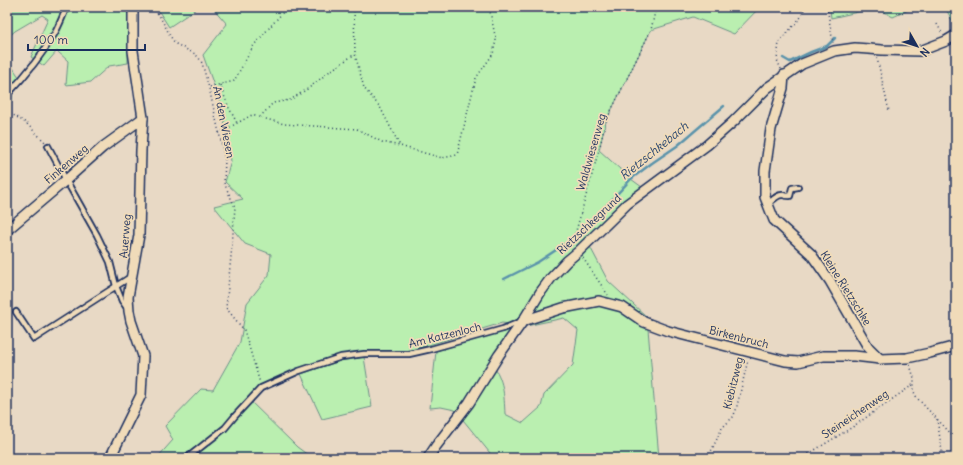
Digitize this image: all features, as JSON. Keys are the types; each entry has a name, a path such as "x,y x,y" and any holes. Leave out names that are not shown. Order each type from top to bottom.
{"street":[{"name":"Auerweg","path":"110,458 141,394 143,356 131,321 128,297 139,235 143,118 133,51 133,7"},
{"name":"Rietzschkegrund","path":"428,458 469,403 499,355 524,321 540,293 551,278 567,261 575,249 627,204 707,145 734,122 767,88 802,64 834,51 854,48 920,51 946,41 956,35"},
{"name":"Kleine Rietzschke","path":"784,75 784,88 771,128 765,171 766,198 768,204 774,220 811,254 830,281 868,347 880,358"},
{"name":"Finkenweg","path":"7,230 103,147 143,118"},
{"name":"Birkenbruch","path":"524,321 563,308 599,301 622,307 644,322 668,331 785,361 798,362 823,356 907,358 956,346"}],"lane":[{"path":"7,95 23,77 45,47 55,32 67,7"},
{"path":"48,146 97,235 110,262 122,302 129,311"},
{"path":"768,204 778,196 790,196 792,188 798,187"},
{"path":"16,312 34,339 132,276"},
{"name":"Am Katzenloch","path":"187,458 225,428 261,388 299,371 341,357 364,354 409,354 431,350 524,321"}],"path":[{"path":"7,13 15,7"},
{"name":"An den Wiesen","path":"152,7 176,44 195,54 202,63 225,158 224,183 235,207 226,308 244,330 261,388"},
{"path":"209,88 234,82 254,44 284,11 291,7"},
{"path":"354,7 355,54 364,88 380,107 400,146"},
{"path":"219,133 252,115 284,124 356,129 382,142 442,158 456,155 476,78 492,54 496,40 489,7"},
{"name":"Waldwiesenweg","path":"575,249 606,121 651,30 656,7"},
{"path":"784,75 777,60 779,42 801,17 805,7"},
{"path":"831,7 827,8 834,51"},
{"path":"937,24 941,32"},
{"path":"876,53 889,111"},
{"path":"260,117 273,103 290,100 355,54"},
{"path":"220,85 237,124"},
{"path":"7,111 26,123 48,146"},
{"path":"575,249 614,304"},
{"name":"Kiebitzweg","path":"708,458 722,428 733,417 736,410 749,352"},
{"path":"907,358 914,378 914,392 917,398 956,439"},
{"name":"Steineichenweg","path":"805,456 851,428 914,384"},
{"path":"937,419 943,458"}],"green space":[{"path":"7,7 128,7 128,63 109,66 91,82 66,85 68,61 57,51 44,66 31,57 48,19 42,15 15,31 7,38"},
{"path":"156,7 199,7 169,27"},
{"path":"212,7 760,7 734,34 693,17 651,30 606,121 599,150 631,179 646,190 588,243 608,281 647,317 659,458 494,458 455,410 441,407 430,408 436,351 509,329 515,329 491,363 501,381 504,394 505,414 523,423 541,407 544,395 573,365 578,330 564,318 526,326 502,323 409,351 365,351 364,354 341,357 299,371 248,399 297,447 312,458 157,458 173,440 165,426 201,389 213,390 240,342 247,303 269,275 271,254 245,244 214,206 243,199 225,182 231,161 222,108 203,55 227,24"},
{"path":"834,7 915,7 893,17 876,8 831,18 830,10"},
{"path":"945,7 956,7 956,28"},
{"path":"7,58 19,77 13,87 12,101 7,106"},
{"path":"364,357 372,407 322,419 301,374 340,361"}],"waterway":[{"name":"Rietzschkebach","path":"783,58 790,62 827,46 835,38"},
{"name":"Rietzschkebach","path":"582,232 631,179 677,146 724,106"},
{"name":"Rietzschkebach","path":"504,279 538,262 568,242"}]}
